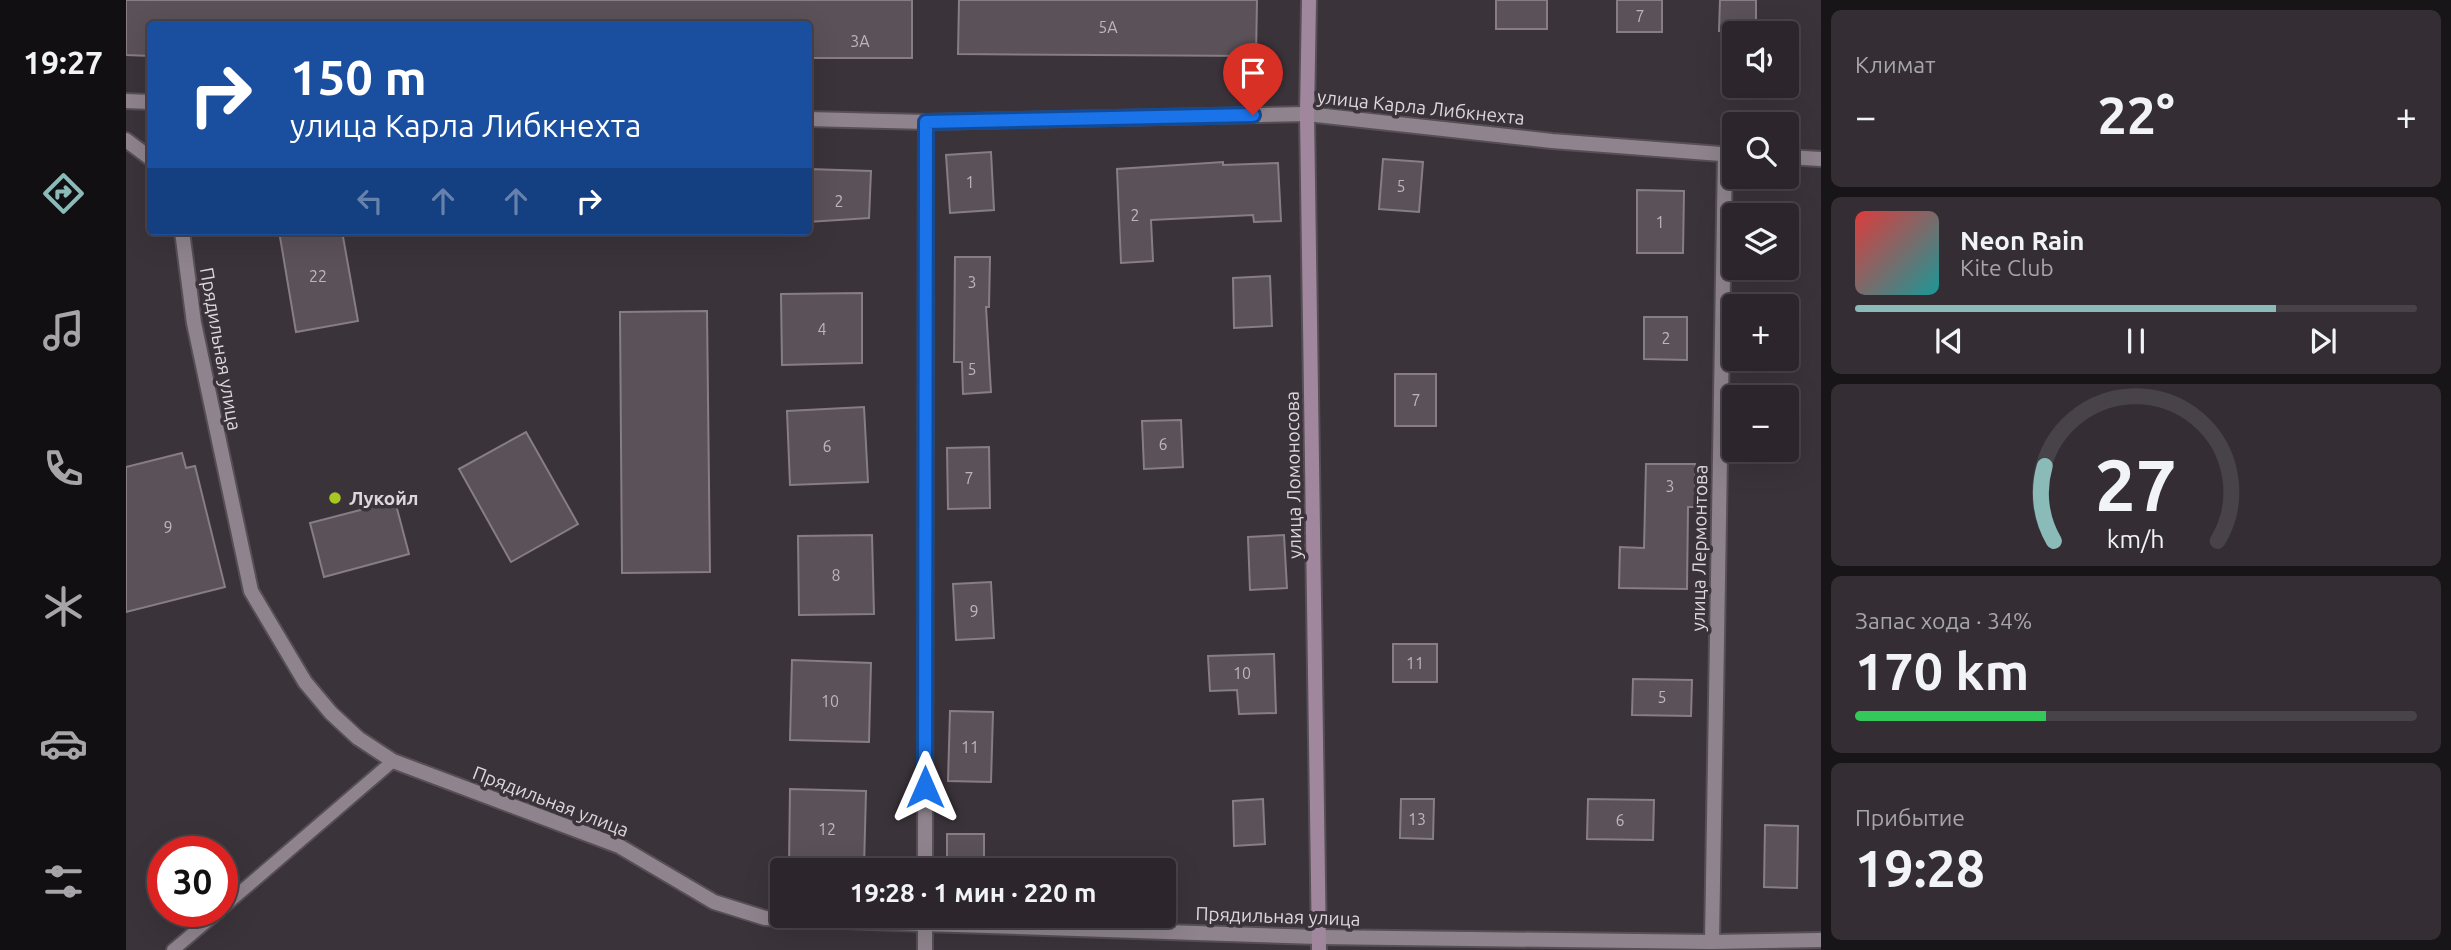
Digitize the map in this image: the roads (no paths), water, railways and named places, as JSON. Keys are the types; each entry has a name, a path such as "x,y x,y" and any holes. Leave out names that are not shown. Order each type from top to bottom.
{"main road":[{"name":"улица Ломоносова","path":"1309,0 1307,114 1319,943"}],"street":[{"path":"126,101 147,102"},
{"name":"улица Карла Либкнехта","path":"812,119 926,122 1307,114 1552,141 1722,153"},
{"path":"925,858 926,122"},
{"path":"126,140 147,156"},
{"path":"1799,158 1821,159"},
{"name":"улица Лермонтова","path":"1712,942 1729,189"},
{"name":"Прядильная улица","path":"183,235 194,323 251,591 285,652 322,702 358,738 393,761 620,846 714,902 770,918"},
{"path":"925,928 925,950"},
{"name":"Прядильная улица","path":"1073,928 1319,943 1821,940"}],"lane":[{"path":"238,894 393,761"},
{"path":"173,950 200,927"}],"place":[{"name":"Лукойл","path":"335,498"}]}
